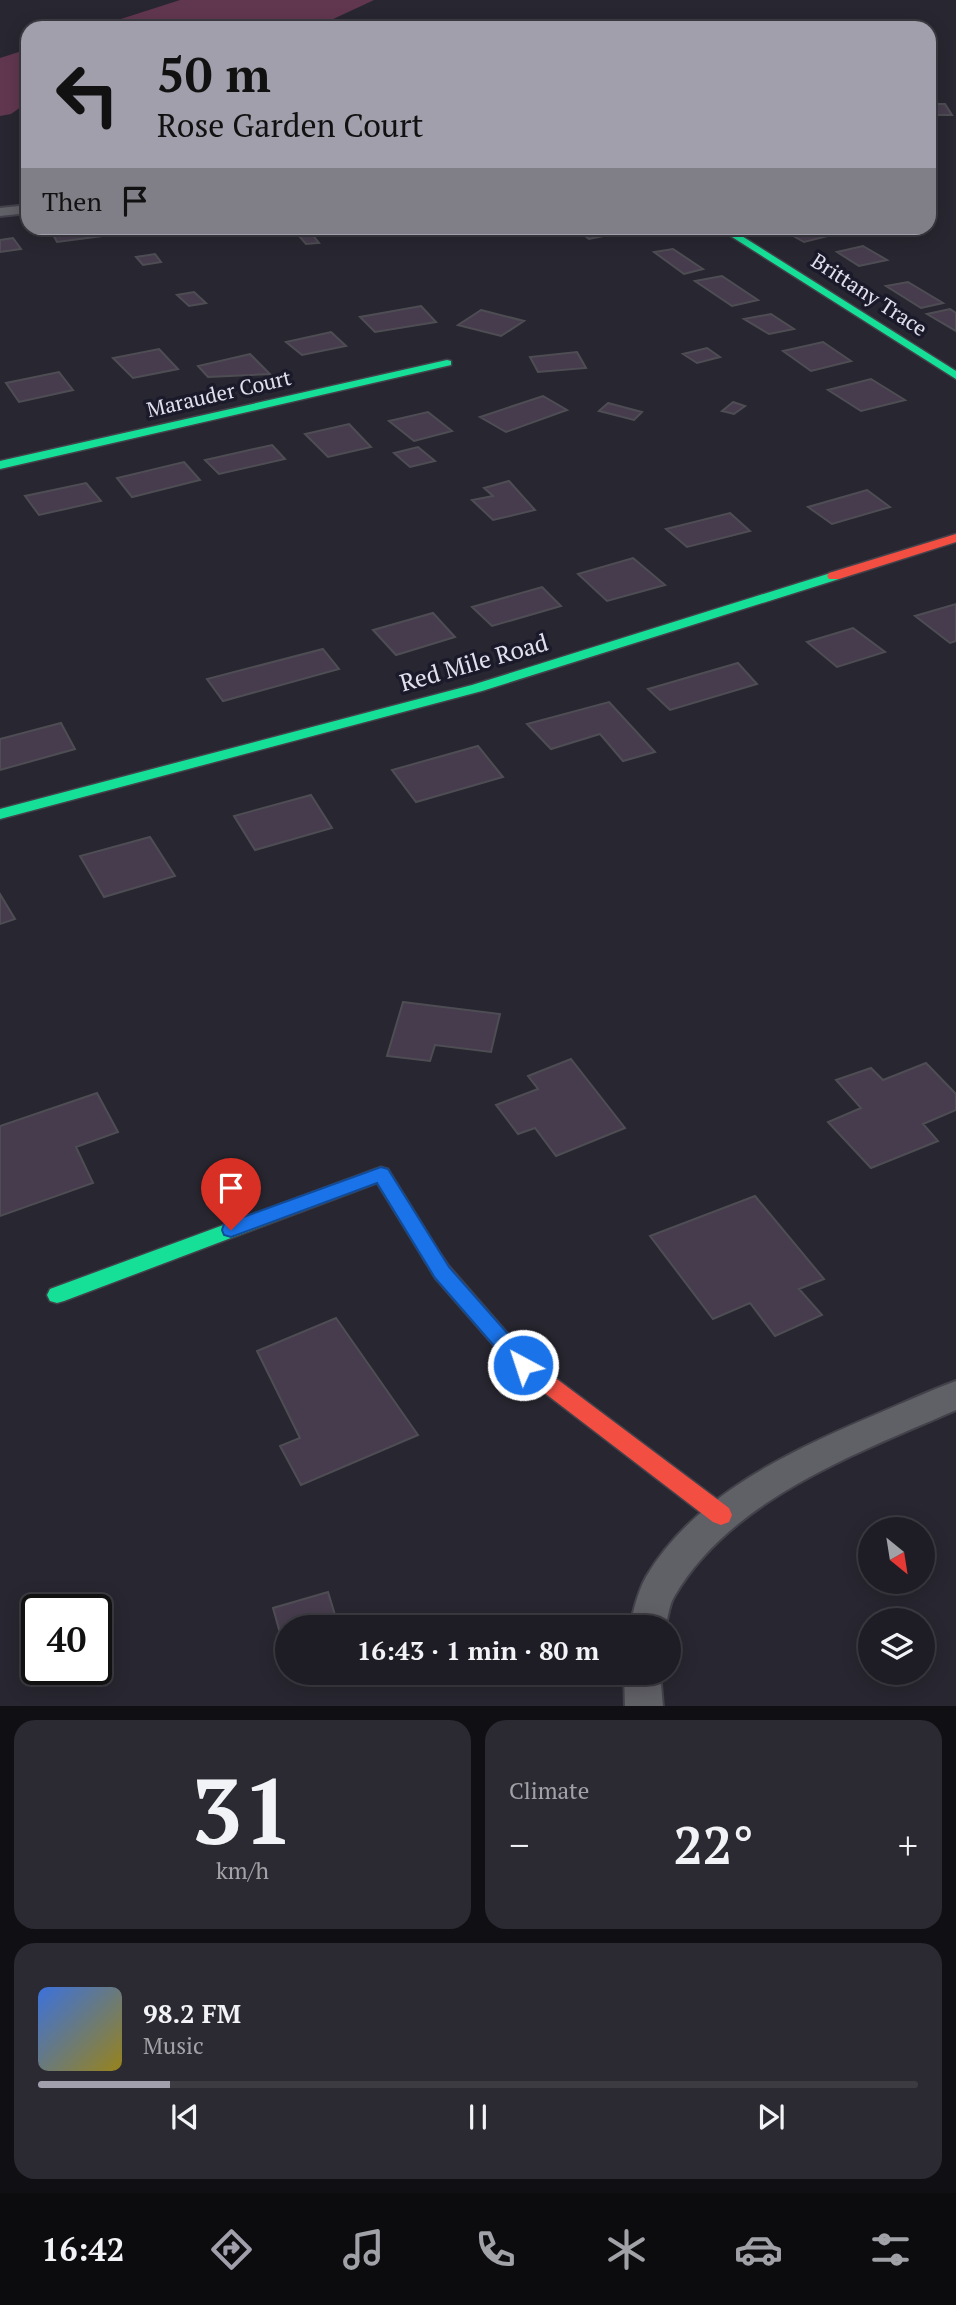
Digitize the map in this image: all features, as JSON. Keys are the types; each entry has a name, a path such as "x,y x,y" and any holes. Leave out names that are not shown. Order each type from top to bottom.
{"street":[{"path":"0,212 21,210"},
{"name":"Brittany Trace","path":"734,235 956,376"},
{"name":"Marauder Court","path":"0,465 447,363"},
{"name":"Red Mile Road","path":"0,814 477,688 956,538"},
{"path":"57,1295 381,1174 442,1272 523,1365 721,1515"},
{"path":"651,1615 659,1589 688,1549 721,1515 840,1446 956,1395"},
{"path":"643,1685 644,1706"}],"shaded area":[{"path":"180,0 374,0 329,21 115,21"},
{"path":"21,51 21,107 11,114 0,116 0,58"}],"building":[{"path":"936,104 945,104 952,115 936,115"},
{"path":"53,235 111,235 57,242"},
{"path":"313,235 319,243 306,244 299,236"},
{"path":"584,235 609,235 589,239"},
{"path":"792,235 828,236 804,242"},
{"path":"13,238 21,249 0,252 0,240"},
{"path":"863,246 887,260 859,266 837,252"},
{"path":"673,249 703,269 684,274 654,252"},
{"path":"155,254 161,262 143,265 136,257"},
{"path":"722,276 758,300 732,306 695,281"},
{"path":"908,282 943,303 921,308 886,286"},
{"path":"194,292 206,303 189,306 177,295"},
{"path":"421,306 436,322 375,332 360,317"},
{"path":"950,309 956,313 956,331 927,314"},
{"path":"481,310 524,321 501,336 458,325"},
{"path":"771,314 794,329 769,334 744,319"},
{"path":"331,332 346,346 302,355 286,342"},
{"path":"823,342 851,361 811,371 783,351"},
{"path":"707,348 720,357 697,363 683,354"},
{"path":"159,349 178,369 133,378 113,358"},
{"path":"577,352 586,368 538,372 530,357"},
{"path":"250,354 270,374 208,377 198,366"},
{"path":"59,372 73,390 19,402 6,383"},
{"path":"871,379 905,400 861,411 828,390"},
{"path":"543,396 567,410 506,432 480,417"},
{"path":"733,402 745,406 734,414 722,411"},
{"path":"608,403 642,412 634,420 599,411"},
{"path":"428,412 452,431 414,441 389,421"},
{"path":"349,424 371,447 328,457 305,434"},
{"path":"272,445 285,459 219,474 205,460"},
{"path":"418,447 435,461 410,467 394,453"},
{"path":"184,462 200,480 132,497 117,478"},
{"path":"509,481 535,510 493,520 472,500 493,496 484,488"},
{"path":"86,483 101,501 39,515 25,496"},
{"path":"867,490 890,507 832,524 808,507"},
{"path":"730,513 750,531 687,547 666,529"},
{"path":"633,558 665,585 607,601 578,574"},
{"path":"542,587 561,606 492,626 472,607"},
{"path":"956,604 956,641 950,643 915,616"},
{"path":"433,613 455,637 396,655 373,630"},
{"path":"853,628 885,652 837,667 807,642"},
{"path":"323,649 339,669 223,701 207,679"},
{"path":"738,663 757,684 670,710 648,689"},
{"path":"609,702 655,752 623,761 600,734 551,749 527,724"},
{"path":"61,723 75,749 0,770 0,739"},
{"path":"478,746 503,777 416,802 392,770"},
{"path":"311,795 332,828 255,850 234,816"},
{"path":"150,837 175,876 104,897 80,856"},
{"path":"0,894 15,919 0,924"},
{"path":"403,1002 500,1014 491,1052 435,1045 430,1061 387,1056"},
{"path":"571,1059 625,1128 556,1156 535,1128 518,1134 496,1105 538,1089 528,1076"},
{"path":"926,1063 956,1094 956,1110 923,1124 938,1141 871,1168 828,1122 861,1108 836,1080 871,1068 883,1080"},
{"path":"97,1093 118,1132 76,1147 93,1183 0,1216 0,1126"},
{"path":"755,1196 824,1279 799,1289 822,1315 775,1336 750,1303 713,1319 650,1236"},
{"path":"336,1318 418,1435 301,1485 280,1446 300,1438 257,1351"},
{"path":"328,1592 335,1615 275,1615 273,1608"}],"traffic: fast":[{"path":"734,235 956,376"},
{"path":"0,465 447,363"},
{"path":"0,814 477,688 834,576"},
{"path":"57,1295 381,1174 433,1258"}],"traffic: jam":[{"path":"834,576 956,538"},
{"path":"433,1258 442,1272 523,1365 721,1515"}],"route":[{"path":"231,1230 381,1174 442,1272 523,1365"}]}
